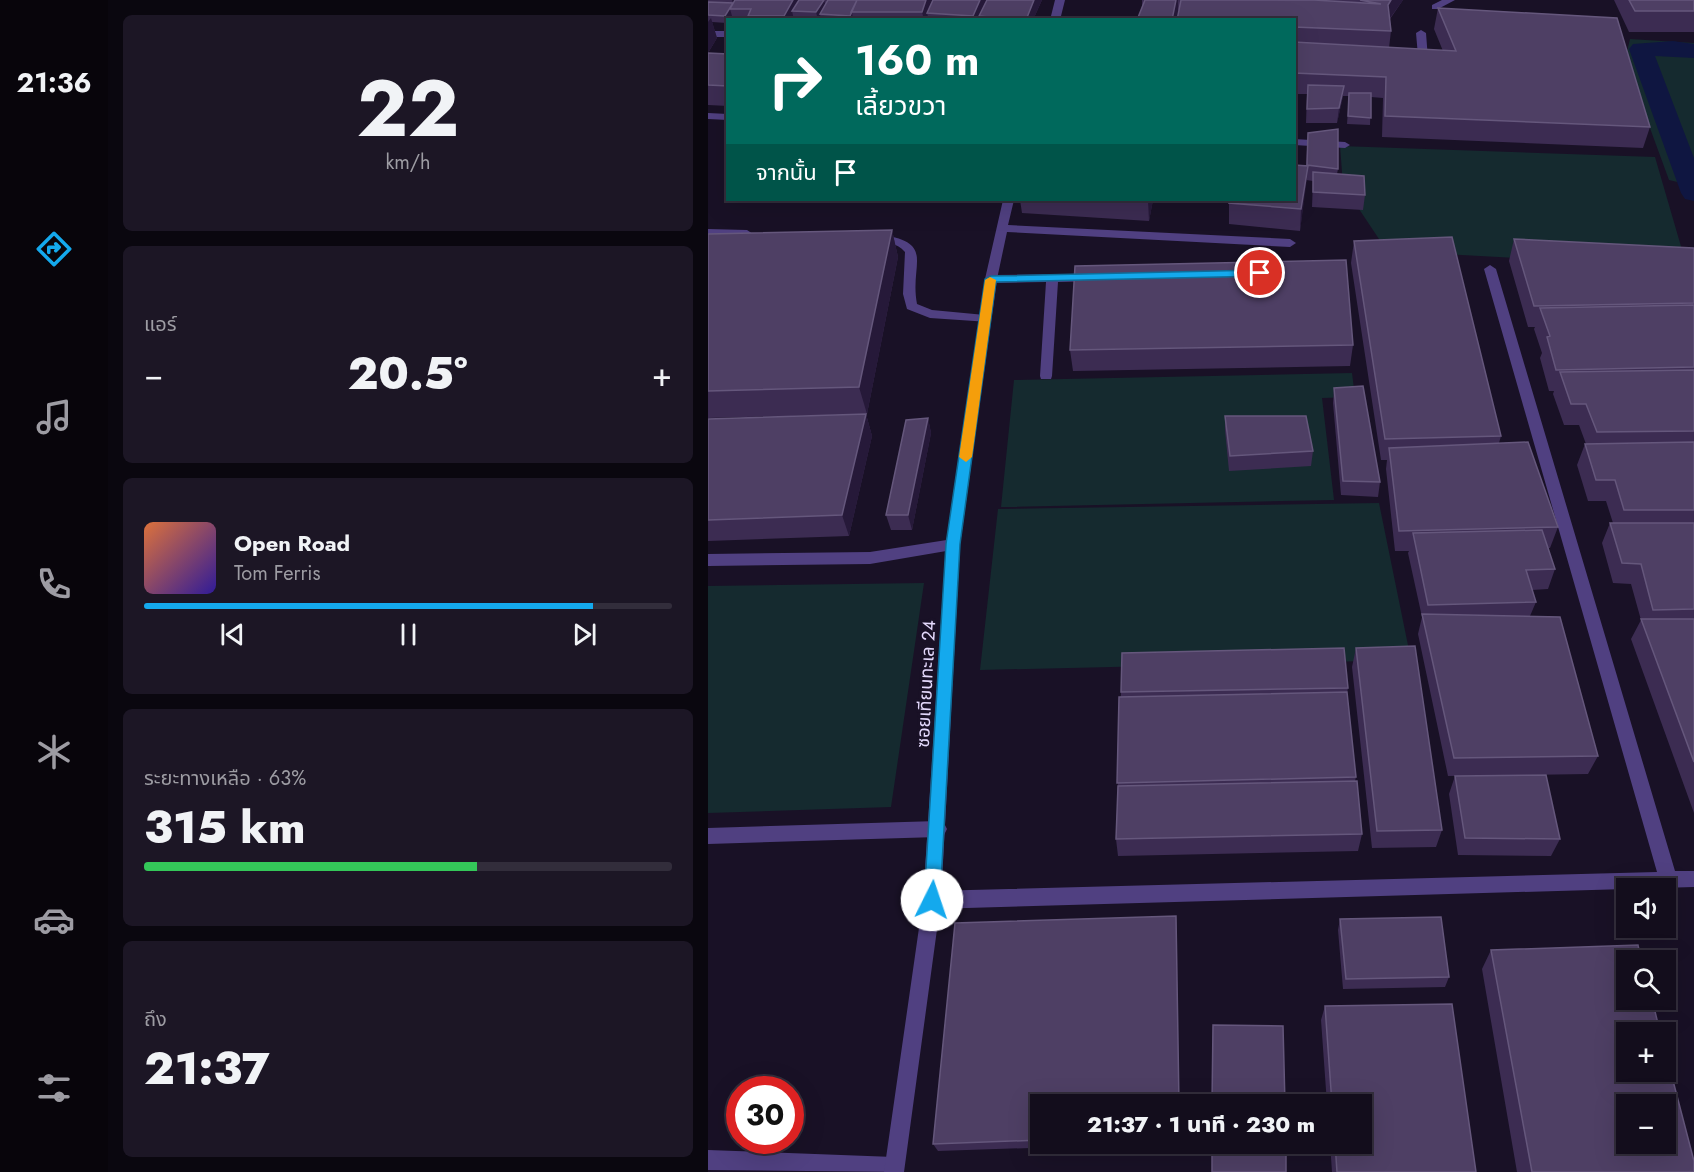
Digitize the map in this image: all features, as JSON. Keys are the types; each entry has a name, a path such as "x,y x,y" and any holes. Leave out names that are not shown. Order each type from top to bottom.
{"street":[{"path":"1056,18 1060,0"},
{"path":"1435,7 1450,0"},
{"path":"1400,59 1423,59 1421,33"},
{"path":"708,34 726,34"},
{"path":"708,116 726,117"},
{"path":"1296,142 1345,145"},
{"name":"ซอยเทียนทะเล 24","path":"894,1169 932,900 938,829 953,544 991,279 1008,201"},
{"path":"1001,228 1290,243"},
{"path":"708,233 756,235"},
{"path":"863,238 902,242 909,248 913,259 908,297 911,306 930,314 985,319"},
{"path":"1490,269 1668,878"},
{"path":"991,279 1110,277"},
{"path":"1046,376 1052,279"},
{"path":"708,560 870,558 953,544"},
{"path":"708,836 938,829"},
{"path":"1676,879 1694,879"},
{"path":"932,900 1616,880"},
{"path":"708,1160 894,1169"}],"green space":[{"path":"1630,39 1694,43 1694,186 1669,180 1625,60"},
{"path":"1340,146 1655,157 1687,267 1387,251 1343,185"},
{"path":"1352,373 1355,397 1322,398 1334,500 1001,507 1014,380"},
{"path":"1379,503 1411,660 980,670 998,509"},
{"path":"924,583 891,807 708,813 708,586"}],"building":[{"path":"735,0 793,0 784,16 748,16 751,9 730,9"},
{"path":"799,0 824,0 816,12 792,11"},
{"path":"828,0 857,0 850,16 820,14"},
{"path":"857,0 926,0 922,12 851,12"},
{"path":"933,0 980,0 973,16 927,13"},
{"path":"987,0 1034,0 1027,18 979,16"},
{"path":"1145,0 1176,0 1172,18 1138,18"},
{"path":"1181,0 1314,0 1381,4 1360,0 1391,0 1388,5 1391,31 1296,27 1296,18 1177,18"},
{"path":"1629,0 1694,0 1694,11 1635,11"},
{"path":"708,2 733,3 725,16 708,15"},
{"path":"1438,8 1617,18 1650,127 1385,116 1386,77 1296,73 1296,42 1456,51"},
{"path":"708,53 726,54 726,86 708,85"},
{"path":"1308,85 1344,86 1339,108 1307,109"},
{"path":"1349,93 1371,93 1371,118 1348,116"},
{"path":"1338,129 1338,169 1307,165 1308,133"},
{"path":"1296,165 1308,166 1301,209 1229,203 1230,201 1296,201"},
{"path":"1313,172 1364,176 1365,195 1313,192"},
{"path":"892,230 859,387 708,391 708,234"},
{"path":"1452,237 1501,436 1385,439 1354,241"},
{"path":"1514,239 1694,248 1694,303 1534,306"},
{"path":"1346,260 1353,345 1070,350 1075,266"},
{"path":"1694,305 1694,367 1556,370 1547,337 1550,336 1540,308"},
{"path":"1694,370 1694,431 1597,432 1586,404 1571,404 1560,372"},
{"path":"1363,386 1380,482 1343,481 1334,388"},
{"path":"866,414 842,515 708,520 708,419"},
{"path":"1225,416 1306,416 1313,451 1230,456"},
{"path":"928,418 908,515 886,515 906,420"},
{"path":"1528,442 1558,527 1399,531 1389,448"},
{"path":"1694,442 1694,510 1624,510 1615,480 1596,480 1585,444"},
{"path":"1610,523 1694,523 1694,609 1653,610 1641,564 1622,563"},
{"path":"1542,530 1555,569 1526,570 1536,602 1428,605 1413,533"},
{"path":"1422,614 1560,617 1598,756 1454,758"},
{"path":"1641,619 1694,619 1694,762"},
{"path":"1415,646 1442,830 1377,831 1356,648"},
{"path":"1344,648 1348,688 1121,692 1122,653"},
{"path":"1347,692 1356,777 1117,783 1119,697"},
{"path":"1546,775 1560,839 1465,838 1455,776"},
{"path":"1357,781 1362,834 1116,839 1118,786"},
{"path":"1176,916 1179,1094 1030,1094 1030,1140 933,1144 955,923"},
{"path":"1441,917 1449,977 1346,979 1340,919"},
{"path":"1638,945 1639,950 1616,950 1616,1010 1655,1010 1658,1022 1616,1022 1616,1082 1673,1082 1694,1161 1694,1172 1532,1172 1491,950"},
{"path":"1452,1004 1476,1172 1337,1172 1336,1154 1372,1154 1372,1094 1331,1094 1325,1006"},
{"path":"1213,1025 1283,1026 1285,1094 1212,1094"},
{"path":"1212,1154 1286,1154 1286,1172 1212,1172"}],"waterway":[{"path":"1694,51 1673,48 1641,49 1694,193"}],"slow traffic":[{"path":"966,457 990,280"}],"route":[{"path":"932,900 938,829 953,544 991,279 1260,273"}]}
